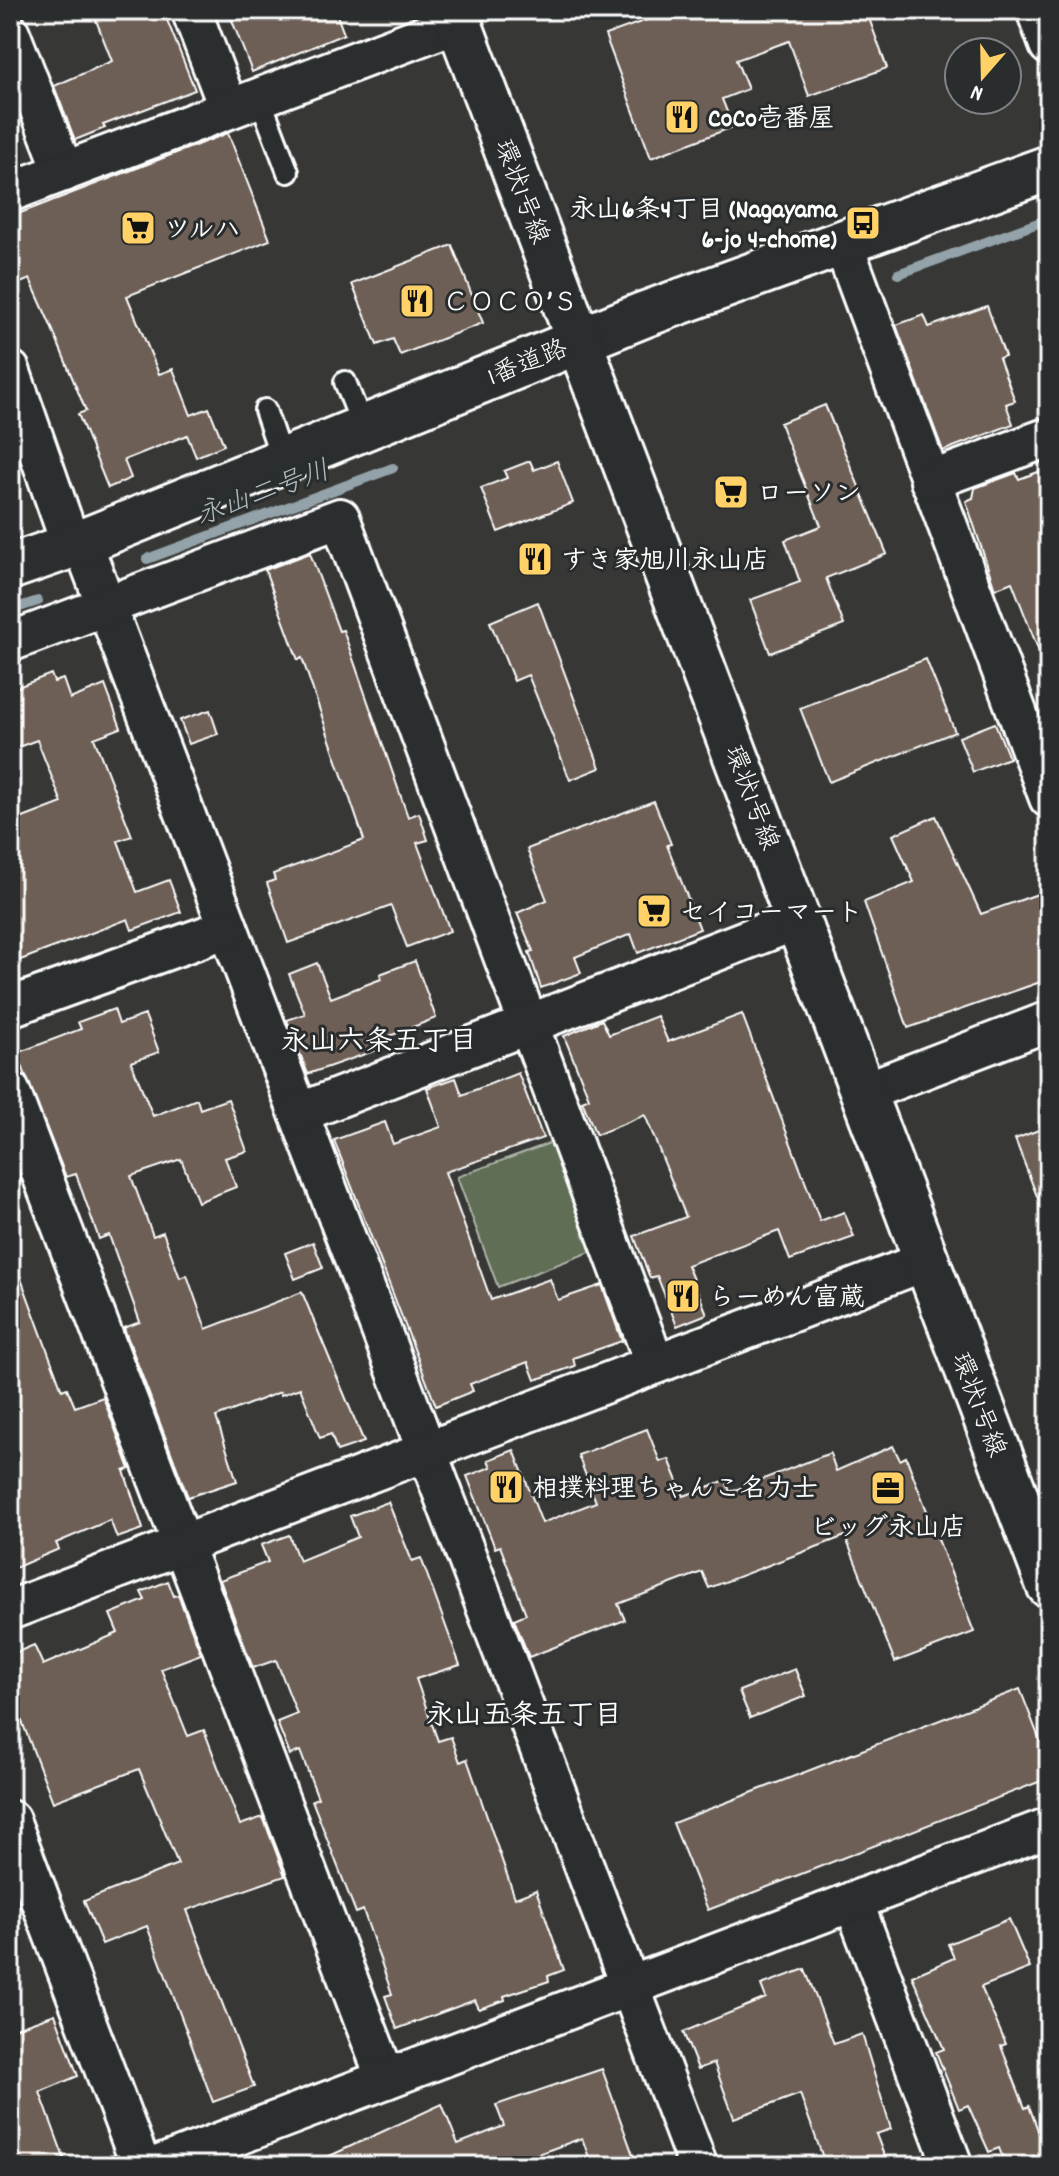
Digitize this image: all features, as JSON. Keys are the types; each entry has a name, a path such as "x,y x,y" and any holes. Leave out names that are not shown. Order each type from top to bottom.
{"main road":[{"name":"環状1号線","path":"457,16 1049,1585"},
{"name":"1番道路","path":"10,567 76,544 580,340 1049,168"}],"street":[{"path":"191,10 243,101"},
{"path":"1036,10 1049,45"},
{"path":"10,192 457,16"},
{"path":"10,33 64,172"},
{"path":"843,244 1049,798"},
{"path":"10,370 76,544 105,604 698,2166"},
{"path":"930,481 1049,437"},
{"path":"10,642 340,518 655,1364"},
{"path":"299,1113 800,919"},
{"path":"10,1007 228,928"},
{"path":"864,1092 1049,1021"},
{"path":"10,1091 386,2079"},
{"path":"10,1610 926,1261"},
{"path":"10,1820 141,2166"},
{"path":"157,2166 1049,1827"},
{"path":"853,1901 953,2166"}],"lane":[{"path":"243,101 288,172"},
{"path":"345,382 363,427"},
{"path":"265,410 282,460"}],"green space":[{"path":"558,1140 598,1249 498,1287 457,1177"}],"building":[{"path":"92,10 163,10 195,90 103,125 105,128 75,140 54,86 112,61"},
{"path":"228,10 335,10 344,34 252,72"},
{"path":"674,10 866,10 887,68 809,96 789,41 736,60 748,89 722,99 733,127 651,158 605,35"},
{"name":"ツルハ","path":"228,133 270,240 127,296 159,374 173,369 191,415 209,408 224,445 196,457 187,435 124,460 131,478 108,488 78,414 86,411 51,326 30,279 18,284 10,262 10,217"},
{"name":"ＣＯＣＯ’Ｓ","path":"452,245 483,323 400,355 393,339 377,345 352,284"},
{"path":"987,306 1005,356 999,358 1015,401 1006,404 1013,424 943,451 896,325 924,315 929,327"},
{"path":"825,405 887,554 826,578 844,625 770,653 750,600 800,582 785,540 821,526 780,423"},
{"path":"530,461 534,470 557,461 573,503 498,532 481,488 507,478 504,471"},
{"path":"1049,468 1047,672 1012,582 995,589 966,501 973,498 975,488 1016,473 1019,479"},
{"path":"310,553 339,631 343,630 408,817 419,813 428,840 417,843 450,931 407,947 391,906 288,943 267,883 275,880 273,874 364,840 302,658 298,660 265,570"},
{"path":"538,602 600,768 570,780 528,675 514,681 490,622"},
{"path":"926,659 955,732 829,782 800,708"},
{"path":"51,674 54,682 63,679 70,699 105,685 121,728 94,738 132,836 118,841 137,892 169,880 181,912 132,930 128,919 10,964 10,823 62,803 37,740 10,750 10,690"},
{"path":"210,710 218,734 189,744 180,720"},
{"path":"995,723 1009,758 973,772 959,737"},
{"path":"654,801 671,844 667,845 700,929 638,953 631,934 575,957 581,973 541,988 529,952 533,951 517,913 547,900 527,849"},
{"path":"936,816 981,914 1049,890 1049,979 908,1028 864,902 914,882 893,835"},
{"path":"415,961 436,1018 374,1042 377,1050 308,1074 287,1020 305,1014 289,974 317,963 331,998 381,979 380,974"},
{"path":"114,1009 119,1024 145,1015 159,1052 131,1062 153,1116 197,1099 200,1109 228,1099 247,1151 225,1158 236,1187 198,1202 181,1159 131,1176 153,1236 163,1232 180,1278 187,1275 206,1329 302,1292 364,1442 337,1451 331,1434 320,1438 300,1388 281,1395 280,1392 216,1417 237,1481 188,1497 124,1328 140,1322 109,1235 99,1239 76,1174 66,1177 17,1053 81,1029 78,1022"},
{"path":"742,1014 820,1221 844,1212 854,1237 790,1260 779,1231 687,1265 707,1314 677,1326 657,1276 650,1278 634,1236 686,1217 645,1115 596,1135 582,1101 589,1098 564,1036 602,1020 609,1035 657,1016 668,1042"},
{"path":"518,1073 543,1138 445,1172 491,1300 550,1279 558,1300 602,1285 622,1341 573,1358 575,1366 535,1380 528,1362 470,1384 473,1391 436,1406 334,1140 385,1122 393,1144 441,1127 427,1088 456,1078 462,1095"},
{"path":"1049,1126 1049,1221 1047,1222 1015,1139"},
{"path":"10,1153 21,1182 10,1187"},
{"path":"313,1242 323,1268 295,1279 285,1253"},
{"path":"10,1257 13,1257 62,1390 67,1388 75,1407 103,1397 130,1469 124,1471 143,1529 117,1538 110,1520 56,1543 59,1549 10,1570"},
{"path":"647,1429 660,1462 669,1459 684,1496 726,1480 730,1492 830,1453 836,1471 893,1446 900,1460 906,1457 974,1632 895,1662 845,1536 709,1588 702,1572 618,1604 625,1620 529,1657 514,1619 526,1614 500,1546 495,1548 467,1476 491,1467 488,1460 514,1450 542,1523 596,1502 578,1455"},
{"path":"388,1502 412,1561 421,1558 460,1665 416,1679 438,1741 451,1737 460,1762 467,1759 515,1898 536,1890 564,1970 548,1976 549,1981 504,1996 505,2000 479,2009 475,2000 397,2029 385,1996 392,1994 363,1910 356,1913 312,1800 318,1798 300,1751 290,1755 277,1722 297,1714 276,1660 253,1668 220,1580 268,1562 261,1545 289,1535 299,1561 358,1537 350,1516"},
{"path":"168,1581 174,1596 178,1595 201,1654 161,1669 188,1736 204,1730 240,1825 263,1817 285,1876 187,1910 254,2087 213,2102 147,1926 102,1944 84,1901 178,1864 139,1769 53,1802 16,1706 10,1708 10,1655 34,1645 43,1665 118,1633 110,1614 145,1600 141,1592"},
{"path":"795,1669 806,1696 750,1718 739,1691"},
{"path":"1020,1689 1049,1764 1049,1778 708,1910 673,1823"},
{"path":"1009,1919 1030,1968 981,1987 1006,2044 1001,2046 1025,2108 1029,2106 1046,2152 1006,2166 999,2148 989,2152 968,2105 959,2109 936,2052 944,2049 912,1976 954,1958 948,1944"},
{"path":"805,1969 834,2044 862,2034 891,2129 876,2134 888,2166 826,2166 800,2094 734,2118 714,2063 698,2069 683,2032 766,1998 761,1985"},
{"path":"55,2014 78,2076 40,2092 67,2166 10,2166 10,2030"},
{"path":"602,2069 637,2166 592,2166 582,2138 505,2166 308,2166 442,2104 458,2144 504,2126 496,2105"}],"waterway":[{"name":"永山二号川","path":"898,274 1049,219"},
{"name":"永山二号川","path":"147,559 393,468"},
{"name":"永山二号川","path":"10,610 38,601"}],"place":[{"name":"CoCo壱番屋","path":"682,117"},
{"name":"永山6条4丁目 (Nagayama 6-jo 4-chome)","path":"863,223"},
{"name":"ツルハ","path":"138,228"},
{"name":"ＣＯＣＯ’Ｓ","path":"417,301"},
{"name":"ローソン","path":"731,492"},
{"name":"すき家旭川永山店","path":"535,559"},
{"name":"セイコーマート","path":"654,911"},
{"name":"らーめん富蔵","path":"683,1296"},
{"name":"相撲料理ちゃんこ名力士","path":"506,1487"},
{"name":"ビッグ永山店","path":"888,1488"}],"district":[{"name":"永山六条五丁目","path":"379,1039"},
{"name":"永山五条五丁目","path":"524,1713"}]}
